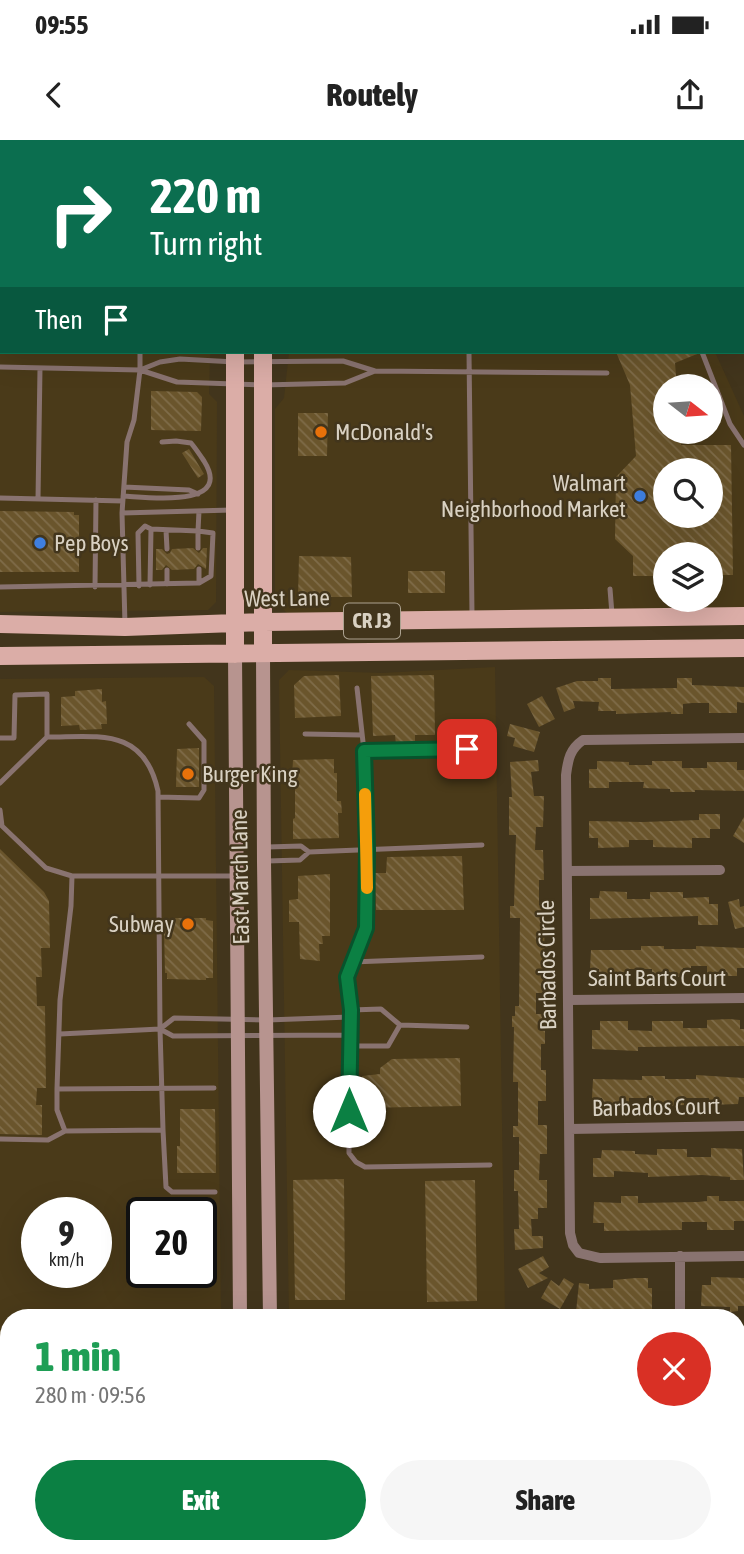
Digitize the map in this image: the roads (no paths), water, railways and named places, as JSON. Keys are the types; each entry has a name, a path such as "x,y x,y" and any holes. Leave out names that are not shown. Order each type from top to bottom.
{"main road":[{"name":"East March Lane","path":"234,357 235,876 240,1309"},
{"name":"East March Lane","path":"263,357 264,854 270,1309"},
{"name":"West Lane","path":"0,624 125,627 264,622 744,615"},
{"name":"CR J3","path":"0,656 744,648"}],"street":[{"name":"Barbados Circle","path":"744,738 583,740 575,746 568,758 566,775 570,1233 573,1245 579,1253 600,1258 744,1256"},
{"path":"567,871 720,870"},
{"name":"Saint Barts Court","path":"570,1000 744,998"},
{"name":"Barbados Court","path":"569,1129 744,1126"},
{"path":"680,1256 680,1309"}],"lane":[{"path":"125,627 122,513 127,442 134,420 140,354"},
{"path":"469,354 473,620"},
{"path":"703,354 730,424 744,445"},
{"path":"140,370 160,362 180,359 263,357 343,361 375,371 607,373"},
{"path":"0,367 140,370 177,382 263,385 345,383 375,371"},
{"path":"38,499 40,368"},
{"path":"0,498 96,500 191,497 209,485 211,475 196,448 187,441 162,442"},
{"path":"124,488 190,490 198,494"},
{"path":"95,587 96,500"},
{"path":"122,513 235,510"},
{"path":"198,548 199,511"},
{"path":"0,587 122,587 199,583 211,576 213,533 151,529 145,526 138,533 139,586"},
{"path":"150,585 151,529"},
{"path":"166,530 167,549"},
{"path":"199,569 199,583"},
{"path":"167,570 167,584"},
{"path":"610,589 612,617"},
{"path":"357,688 364,751 366,928 347,977 351,1010 349,1153 356,1162 365,1167 490,1165"},
{"path":"0,738 14,738 15,695 47,694 47,737"},
{"path":"158,797 199,797 204,790 204,741 189,724"},
{"path":"304,734 362,735"},
{"path":"0,783 47,737 106,736 130,744 147,763 154,776 158,797 160,1029 166,1187 172,1192 215,1192"},
{"path":"364,751 482,749"},
{"path":"0,810 2,826 46,868 72,876 235,876"},
{"path":"264,854 300,860 309,852 482,845"},
{"path":"264,854 301,846 309,852"},
{"path":"65,1131 57,1110 57,1089 61,978 71,906 72,876"},
{"path":"352,962 482,957"},
{"path":"351,1010 381,1009 400,1025 467,1027"},
{"path":"160,1029 174,1018 267,1020 350,1017"},
{"path":"349,1046 387,1046 400,1025"},
{"path":"61,1034 160,1029 173,1036 349,1035"},
{"path":"57,1089 214,1088"},
{"path":"0,1139 48,1140 65,1131 163,1130"}],"place":[{"name":"McDonald's","path":"321,432"},
{"name":"Walmart Neighborhood Market","path":"640,496"},
{"name":"Pep Boys","path":"40,543"},
{"name":"Burger King","path":"188,774"},
{"name":"Subway","path":"188,924"}]}
